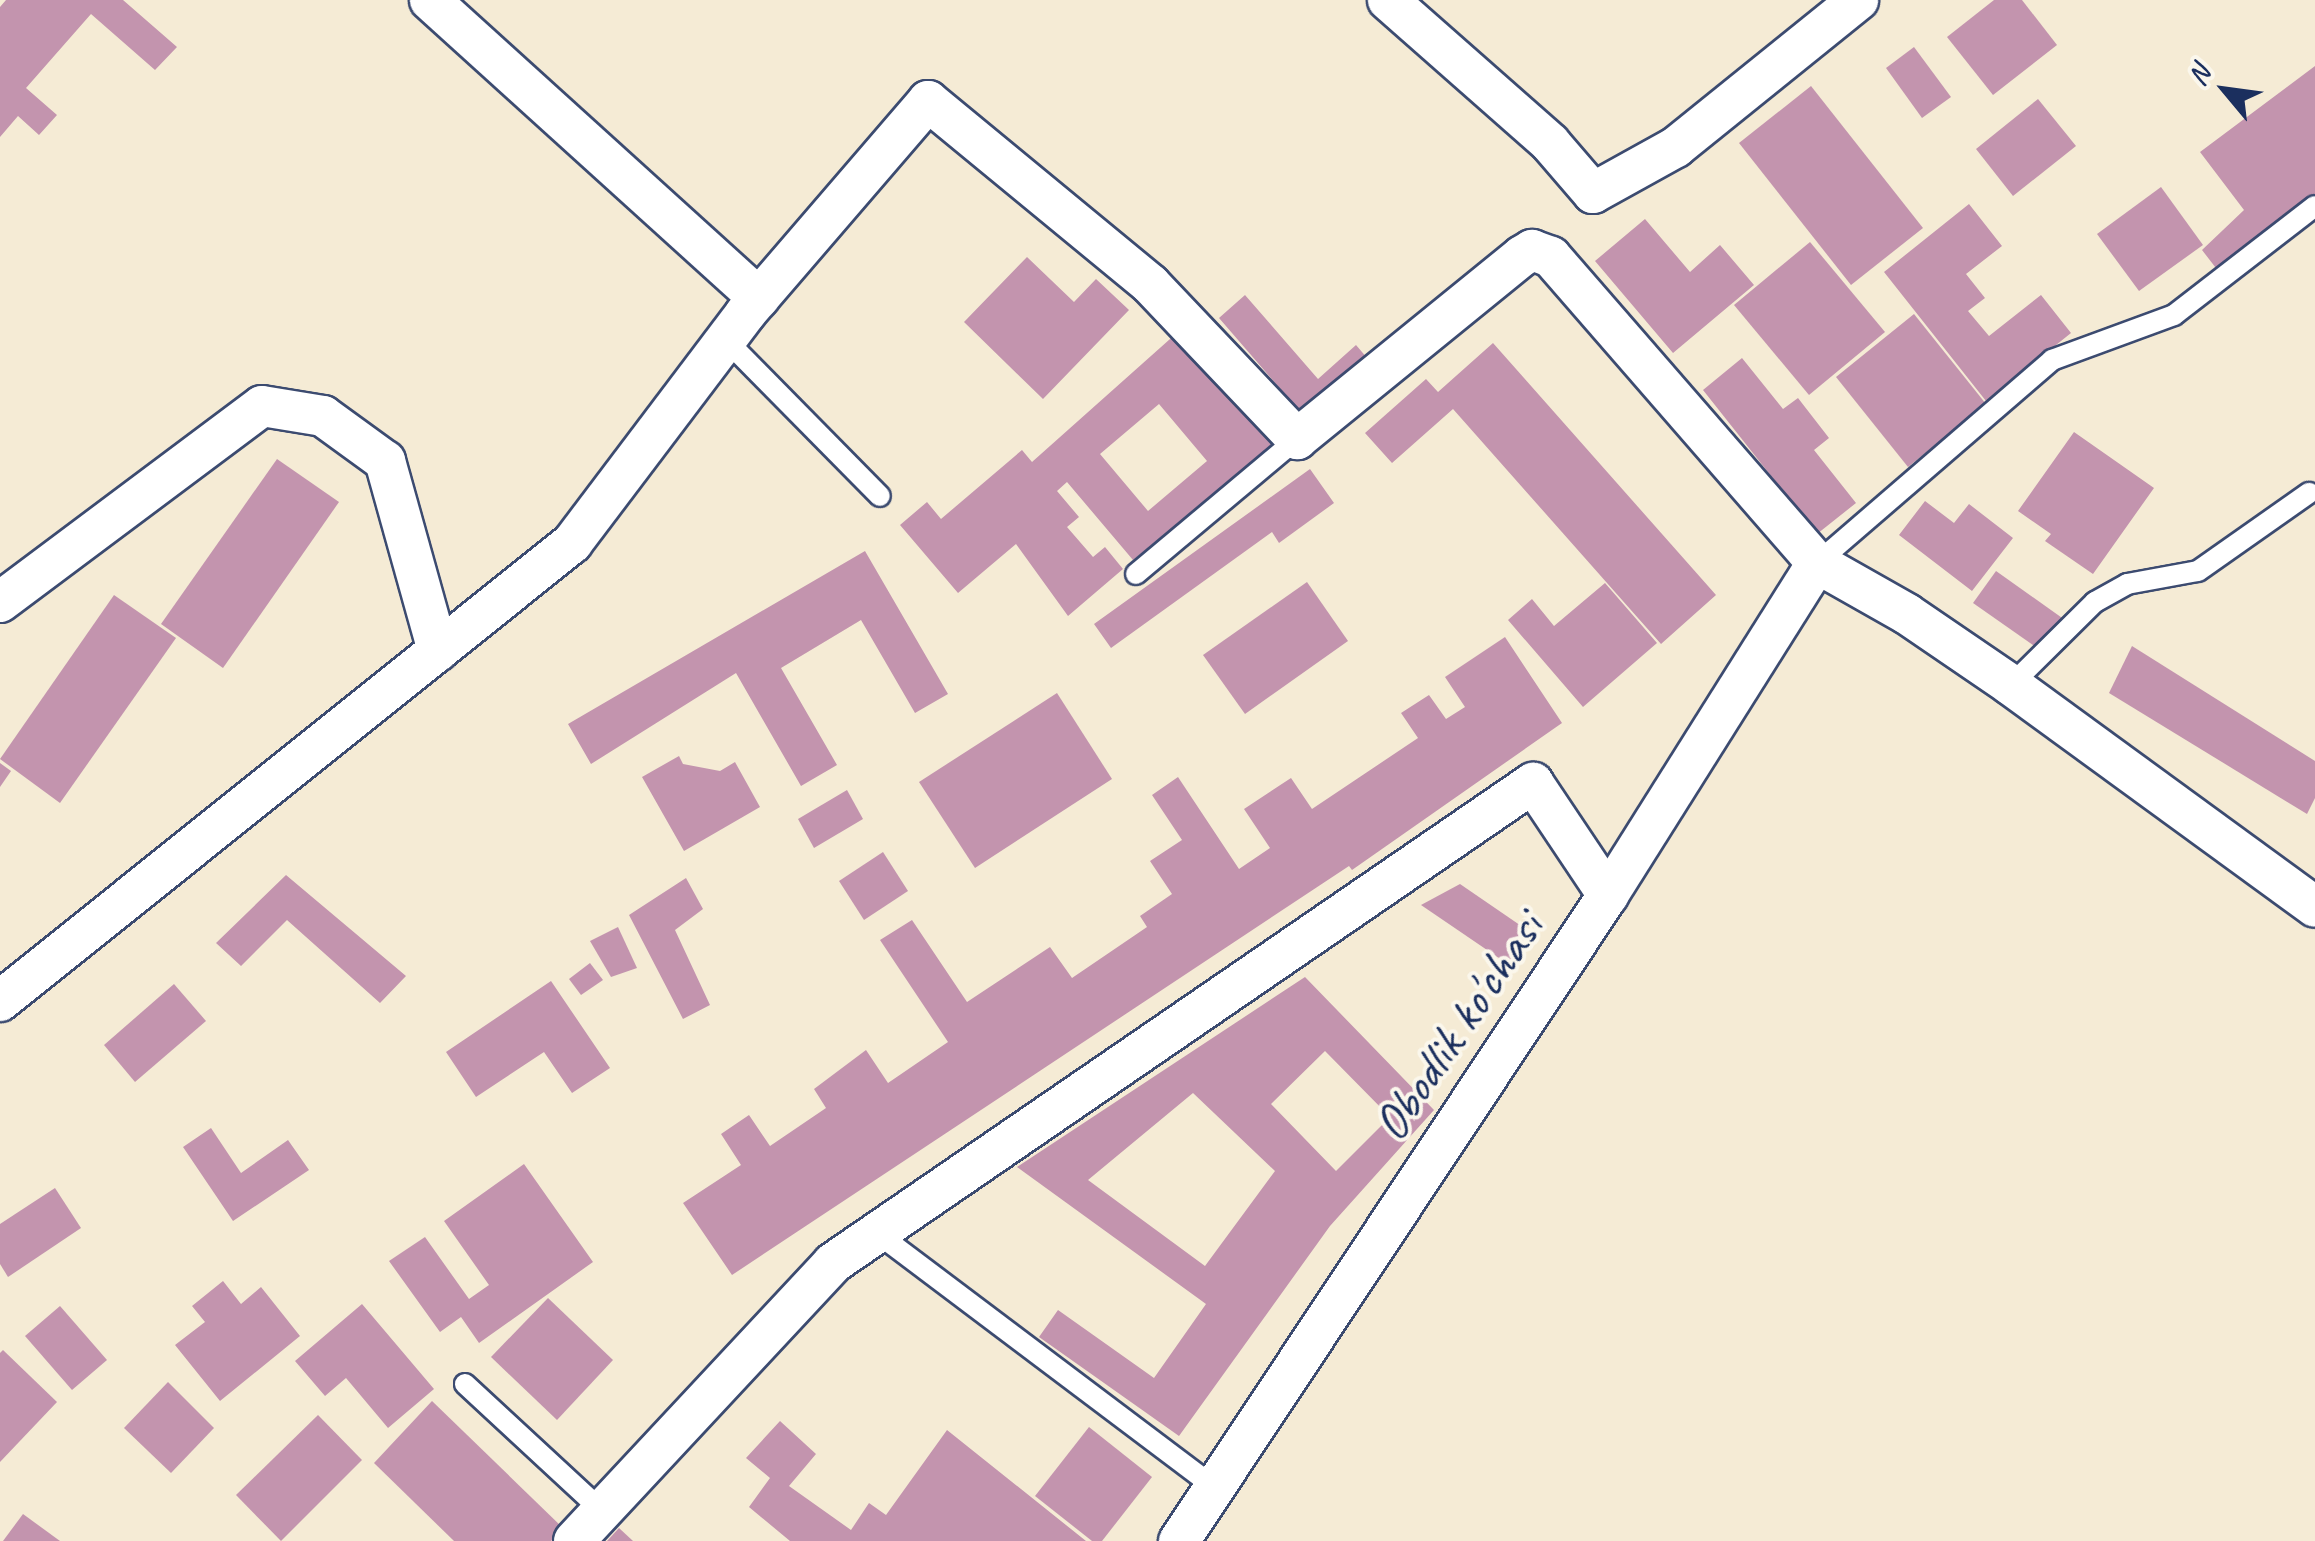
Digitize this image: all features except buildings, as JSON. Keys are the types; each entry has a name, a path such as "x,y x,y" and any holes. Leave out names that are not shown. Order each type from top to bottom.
{"street":[{"path":"430,0 759,298"},
{"path":"1388,0 1550,143 1594,193 1676,146 1858,0"},
{"path":"0,1002 572,544 759,298 928,101 1150,284 1296,439 1522,256 1542,252 1818,563 1907,614 2011,685 2315,907"},
{"path":"0,602 262,406 323,416 385,462 438,651"},
{"name":"Obodlik ko'chasi","path":"1179,1541 1608,896 1818,563"},
{"path":"574,1541 833,1264 1533,782 1608,896"}],"lane":[{"path":"1818,563 2052,360 2174,315 2315,206"},
{"path":"726,340 880,496"},
{"path":"1136,574 1296,439"},
{"path":"2011,685 2094,602 2127,584 2198,572 2309,493"},
{"path":"877,1233 1215,1488"},
{"path":"465,1384 602,1510"}]}
